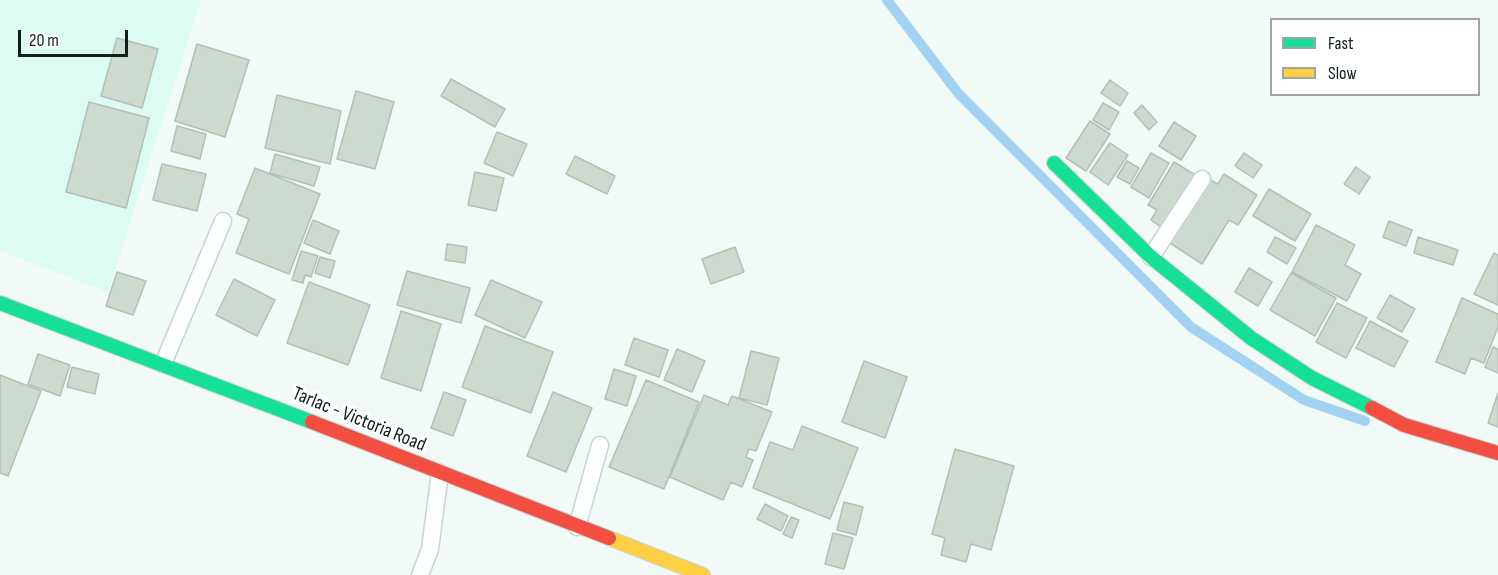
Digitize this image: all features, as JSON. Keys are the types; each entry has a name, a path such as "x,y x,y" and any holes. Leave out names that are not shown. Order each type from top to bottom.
{"main road":[{"path":"1054,163 1151,257 1251,338 1312,378 1404,425 1498,453"},
{"name":"Tarlac - Victoria Road","path":"0,303 163,364 697,574"}],"lane":[{"path":"1151,257 1202,179"},
{"path":"163,364 223,221"},
{"path":"577,526 600,445"},
{"path":"420,575 430,549 440,473"}],"shaded area":[{"path":"0,0 201,0 108,292 0,251"}],"building":[{"path":"117,38 158,49 142,108 101,96"},
{"path":"197,44 249,60 225,137 175,121"},
{"path":"451,79 505,109 495,127 441,96"},
{"path":"1110,80 1128,93 1120,106 1101,93"},
{"path":"356,91 394,102 375,169 337,159"},
{"path":"277,95 341,111 330,164 265,148"},
{"path":"89,102 149,118 126,208 66,192"},
{"path":"1103,103 1119,112 1109,130 1093,120"},
{"path":"1142,105 1157,122 1149,130 1134,113"},
{"path":"1090,121 1110,134 1086,171 1066,158"},
{"path":"1174,122 1196,136 1181,160 1159,146"},
{"path":"177,126 206,134 200,159 171,151"},
{"path":"497,132 527,144 513,176 484,163"},
{"path":"1110,143 1128,155 1108,185 1090,172"},
{"path":"1151,153 1169,163 1149,198 1131,187"},
{"path":"1244,153 1262,165 1253,178 1235,166"},
{"path":"275,154 320,167 314,186 270,173"},
{"path":"575,156 615,176 607,194 566,174"},
{"path":"1127,161 1139,168 1130,184 1117,177"},
{"path":"1174,162 1197,176 1165,230 1151,220 1157,210 1148,205"},
{"path":"162,164 206,174 197,211 153,200"},
{"path":"1356,167 1370,177 1359,194 1344,184"},
{"path":"255,168 320,194 289,274 236,253 249,219 237,214"},
{"path":"475,172 504,178 496,211 468,205"},
{"path":"1224,174 1257,195 1238,225 1229,220 1202,264 1170,243 1210,180 1218,184"},
{"path":"1269,189 1311,214 1295,241 1253,216"},
{"path":"313,220 339,231 330,254 304,243"},
{"path":"1389,221 1412,230 1406,246 1383,237"},
{"path":"1316,225 1355,245 1345,265 1361,274 1347,301 1292,272"},
{"path":"1275,237 1296,248 1287,264 1267,252"},
{"path":"1418,237 1458,250 1453,265 1414,253"},
{"path":"447,244 467,247 465,263 445,260"},
{"path":"735,247 744,272 711,284 702,259"},
{"path":"301,251 318,256 311,277 305,275 303,283 292,280"},
{"path":"1494,253 1498,255 1498,305 1474,294"},
{"path":"320,257 335,261 330,278 315,273"},
{"path":"1249,268 1272,282 1258,306 1235,292"},
{"path":"407,271 470,288 461,323 397,305"},
{"path":"117,272 146,281 133,315 106,306"},
{"path":"1291,273 1336,298 1315,336 1270,310"},
{"path":"234,279 275,300 257,336 216,315"},
{"path":"491,280 542,302 525,338 475,315"},
{"path":"309,282 370,305 348,365 287,343"},
{"path":"1390,295 1415,309 1402,332 1377,318"},
{"path":"1462,298 1498,314 1498,327 1484,363 1471,358 1465,374 1436,362"},
{"path":"1337,303 1367,318 1346,358 1316,342"},
{"path":"401,311 441,324 421,391 381,378"},
{"path":"1370,321 1408,341 1394,367 1356,348"},
{"path":"485,326 553,352 531,413 462,387"},
{"path":"634,338 668,350 659,377 625,365"},
{"path":"1493,347 1498,349 1498,373 1485,367"},
{"path":"677,349 705,361 692,392 664,380"},
{"path":"751,351 779,358 767,405 739,398"},
{"path":"38,354 70,365 60,396 28,384"},
{"path":"864,361 907,377 885,438 842,422"},
{"path":"72,367 99,374 95,394 67,387"},
{"path":"614,369 636,376 627,406 605,399"},
{"path":"0,375 41,391 8,476 0,473"},
{"path":"646,380 699,402 664,489 609,467"},
{"path":"444,392 466,400 453,436 431,428"},
{"path":"553,392 592,408 566,472 527,456"},
{"path":"1498,393 1498,427 1488,423"},
{"path":"704,395 728,405 732,396 772,412 756,451 749,449 746,457 753,460 742,487 731,482 723,500 670,477"},
{"path":"802,426 858,448 830,519 753,488 770,442 793,450"},
{"path":"955,449 1014,466 991,550 971,544 966,562 941,555 945,538 932,534"},
{"path":"844,502 863,507 856,535 837,530"},
{"path":"765,504 788,516 781,531 757,519"},
{"path":"791,517 799,520 792,538 783,534"},
{"path":"833,533 853,538 844,569 825,564"}],"waterway":[{"path":"887,0 958,93 1191,327 1304,400 1365,421"}],"traffic: fast":[{"path":"1054,163 1151,257 1251,338 1312,378 1372,408"},
{"path":"0,303 312,422"}],"traffic: slow":[{"path":"609,538 703,575"}],"traffic: jam":[{"path":"1372,408 1404,425 1498,453"},
{"path":"312,422 609,538"}]}
